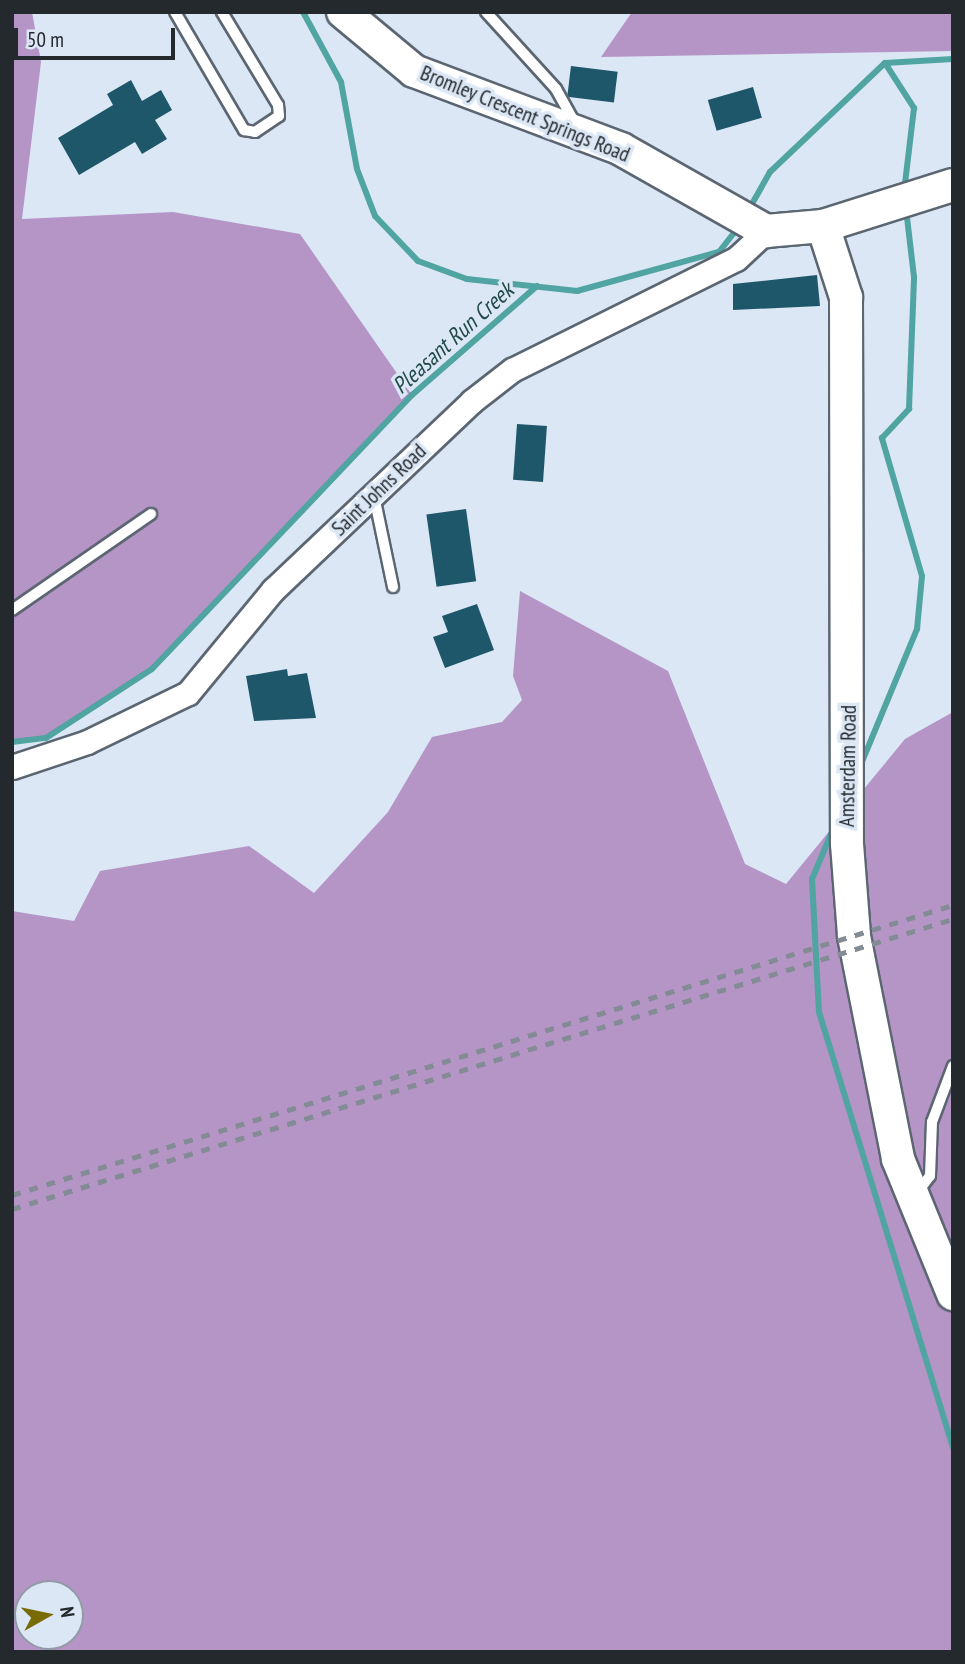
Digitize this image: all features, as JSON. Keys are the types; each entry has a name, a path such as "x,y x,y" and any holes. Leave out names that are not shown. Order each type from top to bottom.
{"street":[{"name":"Bromley Crescent Springs Road","path":"343,12 383,51 414,71 579,131 724,207 760,229"},
{"path":"760,229 823,226 953,185"},
{"name":"Amsterdam Road","path":"823,226 846,297 847,844 854,936 881,1092 911,1196 953,1294"},
{"name":"Saint Johns Road","path":"12,767 87,743 188,693 273,590 512,370 736,259 760,229"}],"lane":[{"path":"175,12 244,130 256,132 279,116 278,105 222,12"},
{"path":"486,12 556,89 579,131"},
{"path":"374,496 393,587"},
{"path":"12,610 151,514"},
{"path":"911,1196 930,1176 932,1122 953,1066"}],"shaded area":[{"path":"12,12 32,12 41,62 22,219 173,212 300,234 412,395 152,669 46,738 12,742"},
{"path":"632,12 953,12 953,51 601,57"},
{"path":"520,591 668,671 745,864 786,884 905,739 953,712 953,1652 12,1652 12,911 74,921 100,871 249,846 314,893 388,812 432,737 502,722 522,700 513,676"}],"building":[{"path":"571,66 618,72 614,102 567,97"},
{"path":"131,80 142,101 161,90 172,110 155,120 167,139 142,154 135,142 79,175 58,138 113,105 107,94"},
{"path":"753,87 762,118 717,131 708,100"},
{"path":"817,275 820,306 733,310 733,284"},
{"path":"517,424 547,426 543,482 513,480"},
{"path":"466,509 476,581 437,587 426,515"},
{"path":"477,604 494,650 445,668 433,637 448,632 442,616"},
{"path":"287,669 288,676 307,673 316,718 254,721 246,676"}],"waterway":[{"path":"303,12 341,82 357,169 375,216 418,261 467,279 577,291 719,252 739,226"},
{"name":"Pleasant Run Creek","path":"748,211 770,172 885,63 953,59"},
{"path":"885,63 914,108 904,192"},
{"path":"859,769 917,629 922,576 882,438 909,409 914,277 906,209"},
{"name":"Pleasant Run Creek","path":"12,742 46,738 152,669 412,395 537,286"},
{"path":"834,827 812,879 819,1012 953,1448"}],"railway":[{"path":"12,1195 953,905"},
{"path":"12,1209 953,919"}]}
